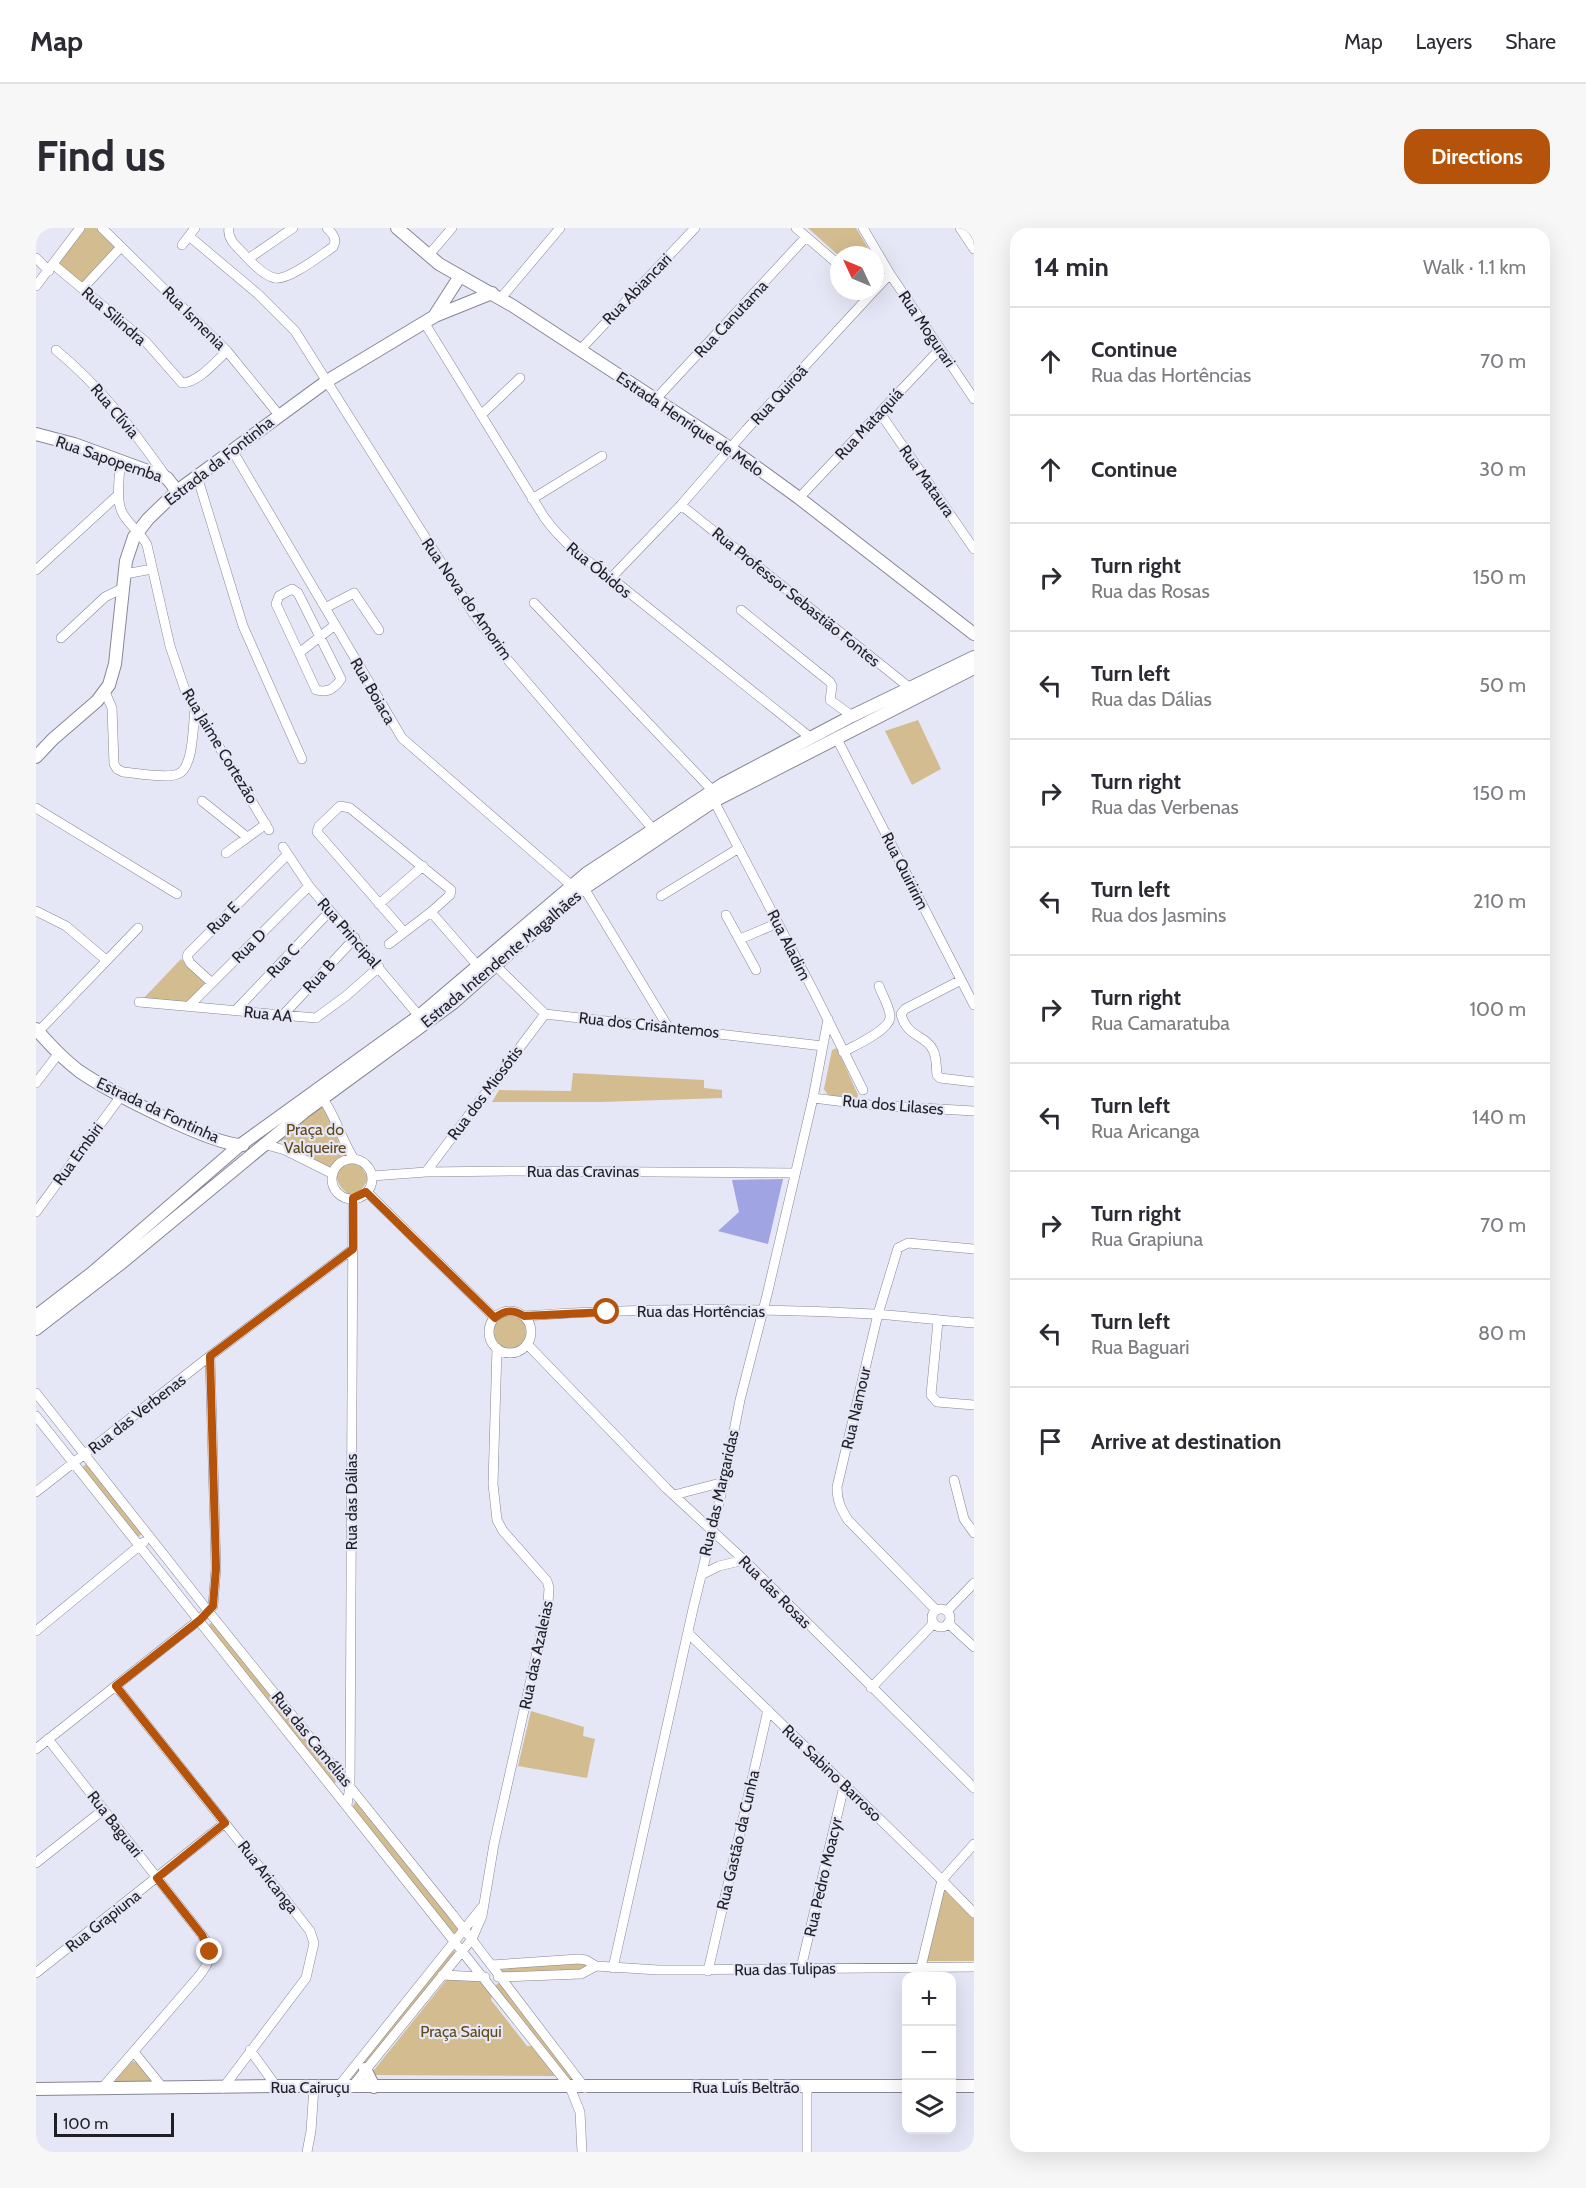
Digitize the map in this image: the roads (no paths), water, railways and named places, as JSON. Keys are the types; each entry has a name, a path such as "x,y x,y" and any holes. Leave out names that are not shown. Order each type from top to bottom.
{"main road":[{"name":"Estrada Henrique de Melo","path":"397,228 428,256 496,296 730,448 799,498 974,634"},
{"name":"Estrada da Fontinha","path":"429,319 460,276"},
{"name":"Estrada da Fontinha","path":"38,751 105,692 115,664 130,547 138,531 177,491 327,381 429,319 496,296"},
{"name":"Rua Sapopemba","path":"36,434 74,444 167,478 177,491"},
{"name":"Estrada Intendente Magalhães","path":"36,1329 120,1264 263,1144 441,1012 584,888 713,796 811,738 852,716 974,659"},
{"name":"Estrada Intendente Magalhães","path":"36,1316 92,1273 239,1146 419,1016 571,885 652,828 836,737 974,659"},
{"name":"Estrada da Fontinha","path":"37,1030 59,1053 93,1080 121,1096 199,1132 239,1146 263,1144"},
{"path":"365,2069 374,2087"},
{"name":"Rua Cairuçu","path":"36,2089 276,2086 585,2088"},
{"name":"Rua Luís Beltrão","path":"585,2088 902,2086"},
{"path":"956,2086 974,2086"}],"street":[{"path":"36,286 80,228"},
{"name":"Rua Ismenia","path":"102,228 227,351 279,415"},
{"path":"229,228 229,236 248,259 277,279 283,278 333,247 334,237 327,228"},
{"path":"248,259 293,228"},
{"path":"428,256 452,228"},
{"path":"496,296 560,228"},
{"name":"Rua Abiancari","path":"579,350 695,228"},
{"path":"796,228 830,257"},
{"path":"960,228 974,249"},
{"name":"Rua Mogurari","path":"865,229 890,274 974,399"},
{"path":"182,245 192,232"},
{"name":"Rua Nova do Amorim","path":"192,232 282,316 306,345 454,585 487,633 652,828"},
{"name":"Rua Canutama","path":"655,400 806,237"},
{"path":"83,288 121,247"},
{"name":"Rua Silindra","path":"36,258 83,288 146,342 182,383 189,382 227,351"},
{"name":"Rua Quiroã","path":"884,280 890,274"},
{"name":"Rua Quiroã","path":"611,578 681,505 865,300"},
{"name":"Rua Óbidos","path":"429,319 481,415 532,499 564,542 811,738"},
{"name":"Rua Clívia","path":"56,350 84,373 122,415 167,478"},
{"name":"Rua Mataquiá","path":"799,498 939,350"},
{"path":"481,415 520,378"},
{"name":"Rua Mataura","path":"880,413 974,549"},
{"name":"Rua Boiaca","path":"232,450 395,728 408,745 571,885"},
{"path":"532,499 602,456"},
{"path":"36,570 119,494 120,462"},
{"path":"197,476 243,626 302,759"},
{"name":"Rua Jaime Cortezão","path":"119,494 120,508 124,516 147,545 170,646 185,690 267,827 247,837"},
{"name":"Rua Professor Sebastião Fontes","path":"681,505 910,688"},
{"path":"125,574 152,569"},
{"path":"61,638 105,597 123,588"},
{"path":"292,589 298,593 320,636 341,680 335,687 325,692 316,690 276,604 279,596 292,589"},
{"path":"325,608 354,593 379,630"},
{"name":"Rua Aladim","path":"534,603 713,796 863,1090"},
{"path":"741,610 830,682 832,686 830,700 852,716"},
{"path":"299,653 335,625"},
{"path":"105,692 112,708 114,764 123,772 171,776 183,771 190,755 195,708"},
{"name":"Rua Quiririm","path":"836,737 974,1005"},
{"path":"202,801 247,837 226,853"},
{"path":"389,944 431,912 451,892 449,887 350,808 343,806 338,808 316,831 404,932"},
{"path":"36,808 177,894"},
{"path":"661,896 739,848"},
{"name":"Rua Principal","path":"285,851 309,886 419,1016"},
{"name":"Rua E","path":"212,983 190,963 188,954 285,851"},
{"path":"379,904 423,866"},
{"name":"Rua D","path":"189,1006 309,886"},
{"path":"584,888 668,1027"},
{"path":"36,910 66,926 106,960"},
{"name":"Rua C","path":"236,1010 330,911"},
{"path":"431,912 478,966"},
{"path":"726,915 756,970"},
{"path":"740,939 778,923"},
{"path":"37,1030 138,928"},
{"name":"Rua B","path":"284,1014 355,938"},
{"path":"495,965 545,1014"},
{"name":"Rua AA","path":"139,1002 316,1018 379,967"},
{"path":"961,980 905,1009 901,1014 909,1031 930,1045 936,1059 937,1075 940,1078 974,1082"},
{"path":"843,1052 884,1028 890,1019 879,986"},
{"name":"Rua dos Crisântemos","path":"545,1014 823,1046"},
{"name":"Rua dos Miosótis","path":"426,1172 545,1014"},
{"name":"Rua das Margaridas","path":"613,1968 724,1482 740,1400 813,1098 828,1019"},
{"path":"36,1083 59,1053"},
{"path":"311,1092 324,1098 344,1143 354,1159 368,1167 372,1176 370,1188 353,1198 343,1196 335,1189 333,1174 344,1161 354,1159"},
{"name":"Rua Embiri","path":"36,1212 121,1096"},
{"name":"Rua dos Lilases","path":"813,1098 974,1112"},
{"path":"263,1144 285,1150 333,1174"},
{"name":"Rua das Cravinas","path":"372,1176 426,1172 794,1173"},
{"path":"366,1192 495,1318"},
{"name":"Rua das Dálias","path":"347,1805 350,1786 353,1198"},
{"name":"Rua Namour","path":"936,1611 848,1520 837,1498 837,1487 878,1314 895,1254 903,1244 974,1249"},
{"name":"Rua das Verbenas","path":"36,1492 210,1356 353,1249"},
{"name":"Rua das Hortências","path":"524,1316 567,1312 763,1310 878,1314 974,1323"},
{"path":"506,1311 519,1312 524,1316 531,1329 531,1337 527,1344 516,1352 502,1351 497,1348 489,1333 495,1318 506,1311"},
{"path":"938,1321 931,1395 937,1402 974,1405"},
{"name":"Rua das Rosas","path":"527,1344 674,1495 744,1560 974,1788"},
{"name":"Rua das Azaleias","path":"472,1940 480,1924 494,1844 549,1596 547,1581 503,1531 497,1520 493,1484 497,1348"},
{"path":"36,1749 209,1612 215,1598 216,1568 210,1356"},
{"name":"Rua das Camélias","path":"36,1393 464,1929 585,2088"},
{"name":"Rua das Camélias","path":"36,1416 570,2087 580,2112 582,2152"},
{"path":"954,1480 964,1519 974,1533"},
{"path":"674,1495 724,1482"},
{"path":"36,1631 151,1536"},
{"path":"701,1575 725,1564 744,1560"},
{"path":"947,1611 974,1583"},
{"path":"942,1609 947,1611 950,1616 948,1623 941,1627 934,1623 932,1618 936,1611 942,1609"},
{"path":"871,1688 934,1623"},
{"path":"948,1623 974,1647"},
{"name":"Rua Sabino Barroso","path":"688,1633 974,1913"},
{"name":"Rua Aricanga","path":"116,1686 310,1931 314,1943 306,1978 223,2088"},
{"name":"Rua Gastão da Cunha","path":"708,1971 768,1710"},
{"name":"Rua Baguari","path":"48,1739 207,1941 210,1962 103,2088"},
{"name":"Rua Pedro Moacyr","path":"801,1968 844,1786"},
{"path":"36,1863 104,1810"},
{"name":"Rua Grapiuna","path":"36,1973 225,1823"},
{"path":"921,1972 942,1880 974,1844"},
{"name":"Rua das Azaleias","path":"464,1929 483,1905"},
{"path":"344,2087 398,2012 464,1929"},
{"path":"344,2087 365,2069 472,1940"},
{"name":"Rua das Tulipas","path":"491,1965 579,1959 596,1966 613,1968 708,1971 801,1968 921,1972 974,1967"},
{"name":"Rua das Tulipas","path":"442,1975 501,1977 581,1974 596,1966"},
{"path":"398,2012 407,2019"},
{"path":"250,2050 276,2086"},
{"path":"134,2052 163,2088"},
{"path":"307,2152 314,2087"},
{"path":"807,2087 807,2152"}],"water":[{"path":"783,1179 768,1244 718,1231 739,1212 732,1180"}],"park label":[{"name":"Praça do Valqueire","path":"315,1138"},
{"name":"Praça Saiqui","path":"461,2031"}]}
